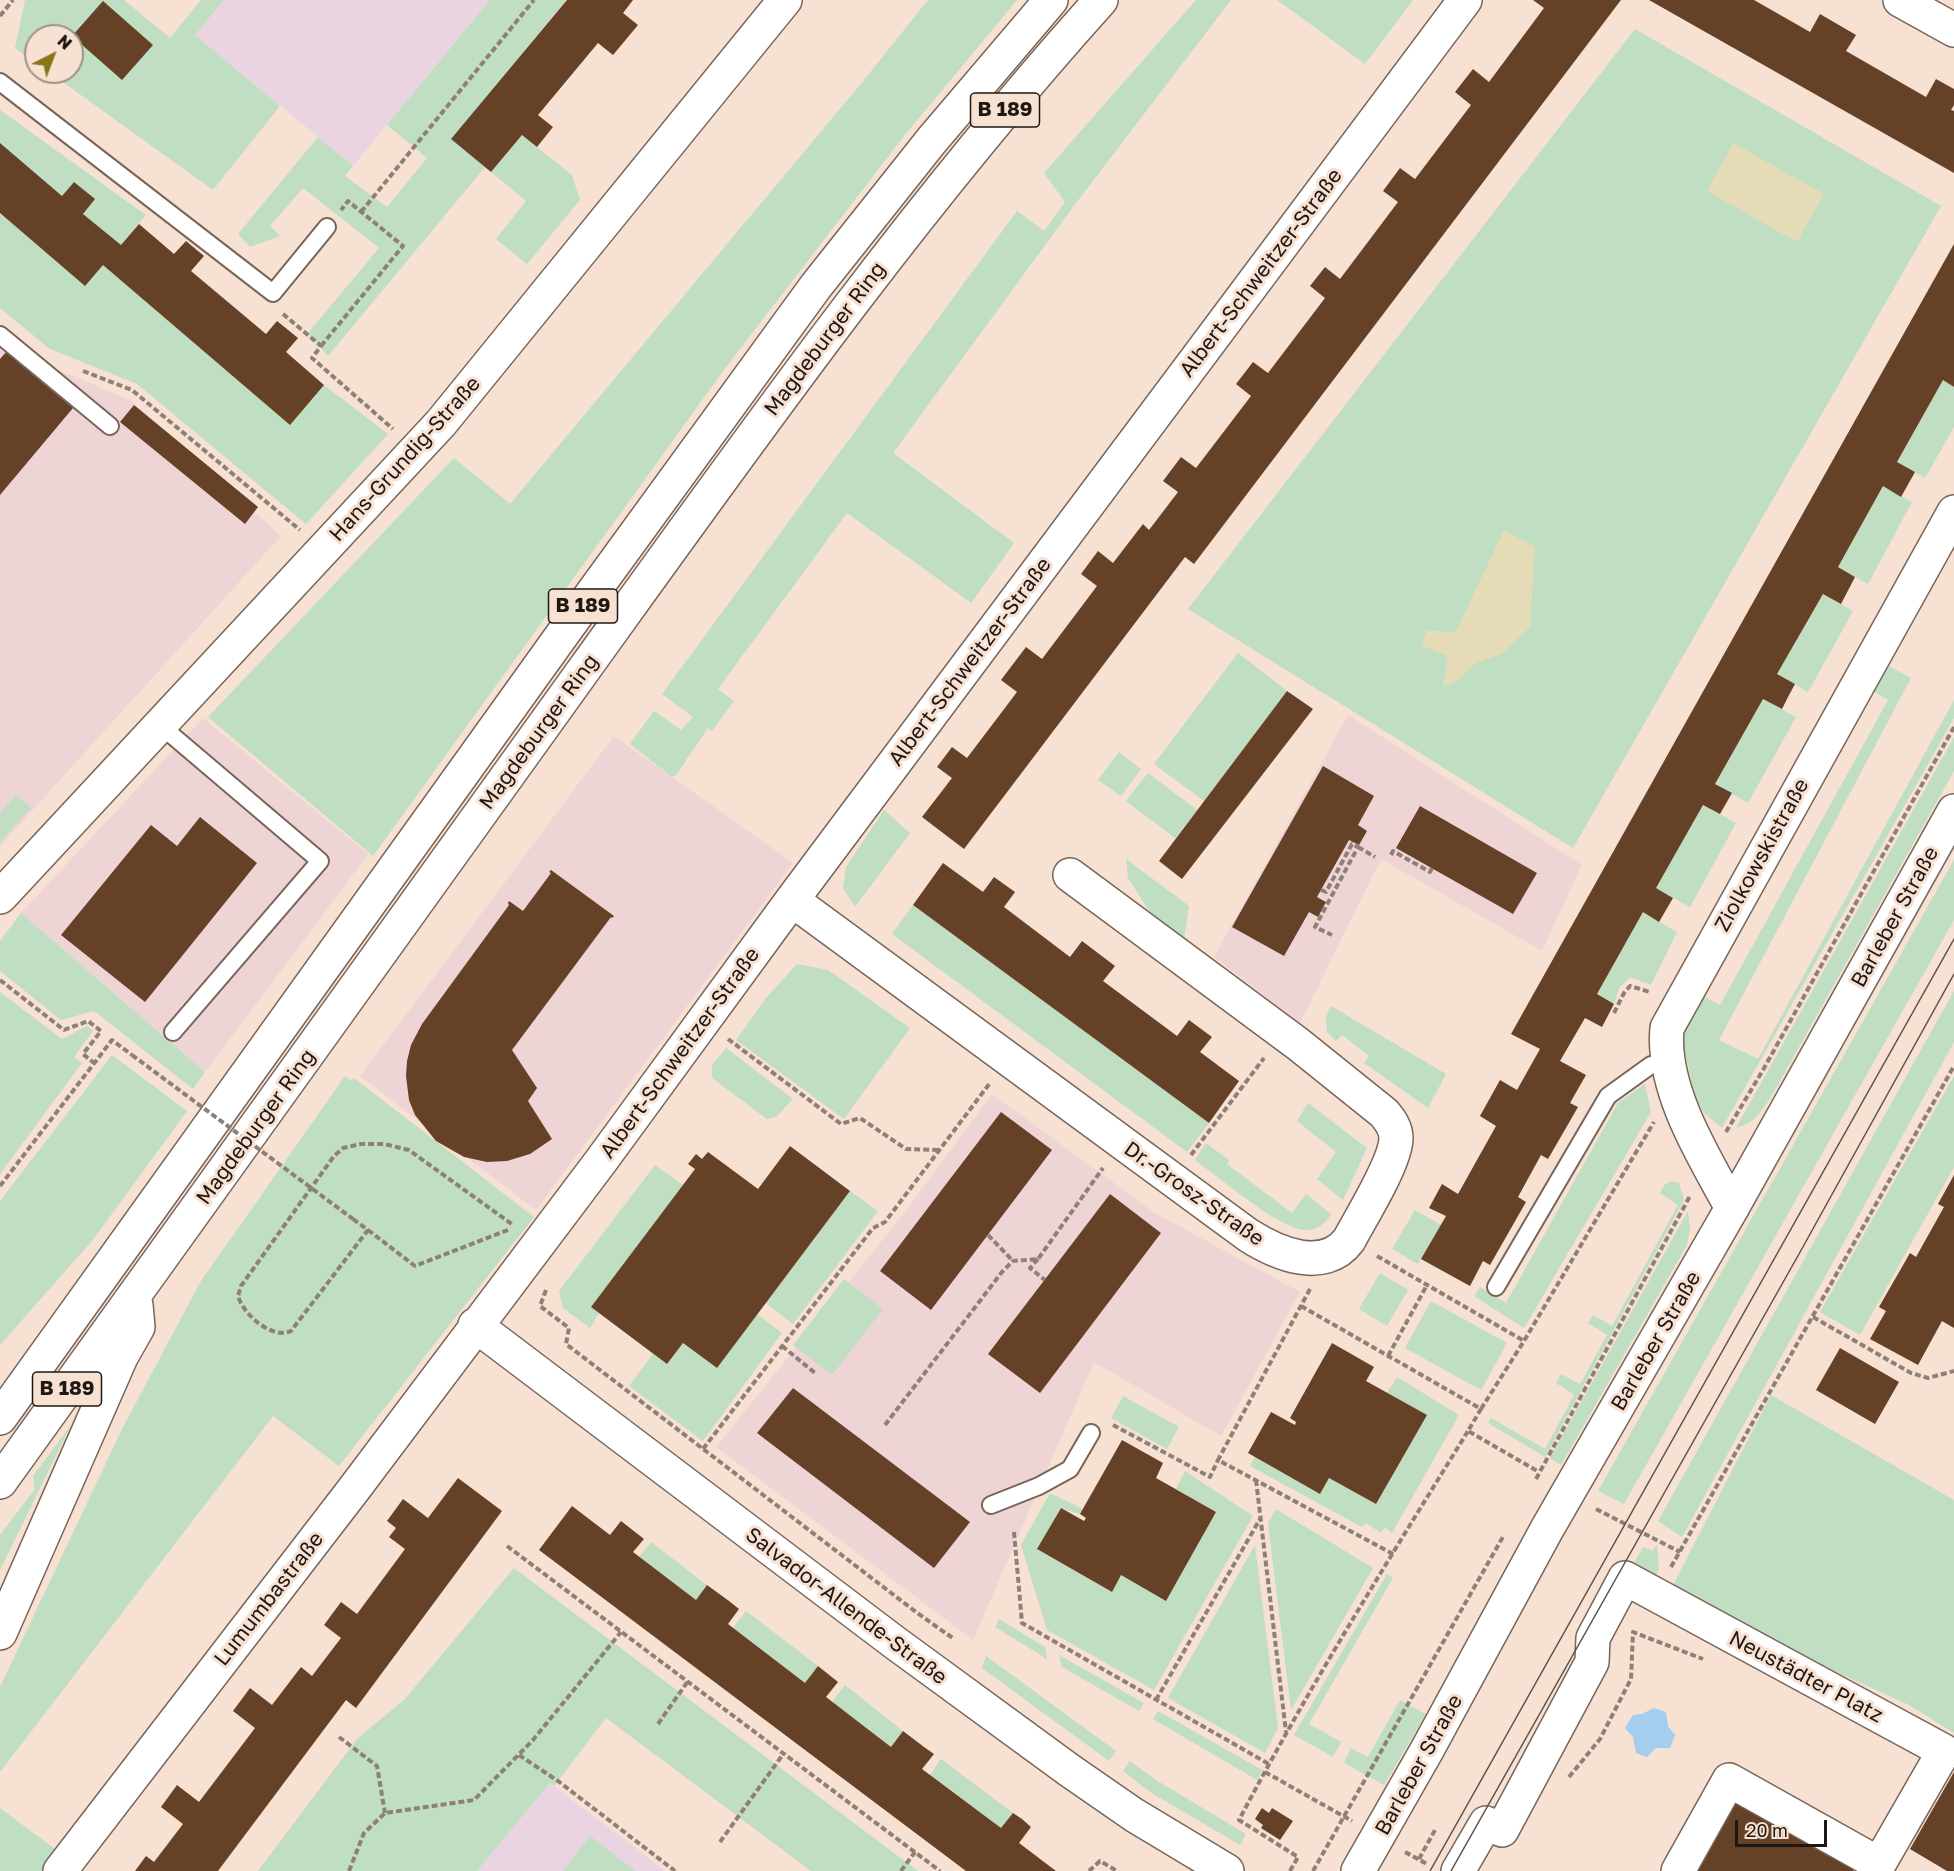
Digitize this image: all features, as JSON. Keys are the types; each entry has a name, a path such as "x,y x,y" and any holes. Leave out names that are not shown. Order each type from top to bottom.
{"main road":[{"name":"Hans-Grundig-Straße","path":"0,897 441,423 786,0"},
{"name":"Magdeburger Ring","path":"5,1408 816,286 925,148 1051,0"},
{"name":"Magdeburger Ring","path":"0,1482 721,478 830,331 913,222 979,141 1101,0"},
{"name":"Albert-Schweitzer-Straße","path":"475,1325 601,1161 792,900 1465,0"},
{"path":"1900,0 1954,30"},
{"name":"Ziolkowskistraße","path":"1732,1208 1707,1164 1681,1105 1666,1046 1667,1028 1954,512"},
{"name":"Barleber Straße","path":"1359,1871 1568,1493 1732,1208 1954,811"},
{"path":"1070,876 1282,1033 1384,1113 1393,1126 1395,1141 1389,1161 1339,1248"},
{"name":"Dr.-Grosz-Straße","path":"792,900 1248,1235 1270,1248 1299,1257 1339,1248"},
{"path":"0,1633 122,1357 138,1327 135,1297"},
{"name":"Lumumbastraße","path":"60,1871 354,1489 475,1325"},
{"name":"Salvador-Allende-Straße","path":"475,1325 894,1642 1050,1756 1134,1815 1227,1871"},
{"name":"Neustädter Platz","path":"1445,1869 1486,1823 1502,1830 1592,1662 1593,1638 1625,1578 1944,1751 1879,1864 1729,1780 1677,1871"}],"lane":[{"path":"0,82 273,293 327,227"},
{"path":"0,335 110,426"},
{"path":"160,725 320,861 173,1032"},
{"path":"1496,1287 1608,1096 1651,1065"},
{"path":"991,1505 1039,1486 1070,1469 1091,1433"}],"path":[{"path":"0,16 13,0"},
{"path":"361,212 534,0"},
{"path":"321,346 403,246 348,201 327,227"},
{"path":"79,369 132,390 306,535"},
{"name":"Barleber Straße","path":"1729,1126 1763,1070 1954,727"},
{"path":"1321,890 1326,892 1352,844 1376,857"},
{"path":"1332,936 1315,927 1358,847"},
{"path":"1391,855 1393,851 1430,872"},
{"path":"0,980 64,1030 88,1021 101,1030 83,1054 94,1063"},
{"path":"1614,1013 1630,986 1656,994"},
{"path":"1172,1180 1282,1033"},
{"path":"722,1035 841,1124 860,1118 906,1149 940,1150"},
{"path":"0,1186 112,1040 132,1055 353,1219 368,1230 415,1266 515,1227 409,1150 384,1144 345,1147 337,1152 329,1163 241,1286 238,1296 242,1306 246,1312 274,1333 291,1332 368,1230"},
{"path":"1655,1595 1954,1066"},
{"path":"703,1449 873,1227 885,1222 992,1080"},
{"path":"1290,1871 1298,1857 1239,1820 1286,1733 1524,1341 1654,1120"},
{"path":"1045,1280 1030,1268 1105,1165"},
{"name":"Barleber Straße","path":"1534,1482 1686,1203"},
{"path":"987,1235 1013,1262"},
{"path":"1091,1433 1099,1418 1210,1477 1301,1306 1339,1248 1427,1285 1524,1341"},
{"path":"885,1425 1002,1272 1013,1262 1038,1259"},
{"path":"1388,1356 1427,1285"},
{"path":"547,1287 540,1306 569,1328 566,1344 954,1639"},
{"path":"1301,1306 1481,1409"},
{"path":"1813,1317 1911,1373 1928,1378 1954,1371"},
{"path":"782,1346 816,1372"},
{"path":"1468,1431 1539,1472 1568,1493 1680,1552"},
{"path":"1218,1460 1393,1554"},
{"path":"1256,1480 1286,1733"},
{"path":"1156,1700 1260,1518"},
{"path":"1014,1532 1022,1623 1269,1764"},
{"name":"Barleber Straße","path":"1313,1871 1506,1532"},
{"path":"507,1546 940,1871"},
{"path":"350,1871 364,1833 385,1813 474,1800 519,1755 621,1632"},
{"path":"658,1724 688,1682"},
{"path":"339,1737 377,1766 385,1813"},
{"path":"720,1842 784,1754"},
{"path":"519,1755 558,1781 675,1871"},
{"path":"1265,1772 1361,1827"},
{"path":"1419,1859 1435,1830"},
{"path":"1396,1847 1445,1869"},
{"path":"901,1871 915,1852"},
{"path":"1089,1871 1100,1861 1117,1871"}],"shaded area":[{"path":"224,0 490,0 353,166 195,35"},
{"path":"0,327 44,364 130,400 281,536 0,846"},
{"path":"1348,715 1582,865 1542,951 1381,859 1300,1023 1214,957"},
{"path":"203,718 368,854 205,1072 21,913"},
{"path":"614,736 793,863 536,1210 360,1076"},
{"path":"992,1094 1155,1213 1300,1292 1221,1436 1094,1362 973,1640 716,1447 905,1212"},
{"path":"550,1783 665,1871 477,1871"}],"green space":[{"path":"25,0 124,0 170,38 201,0 224,0 195,35 280,106 213,190 66,84 84,84 84,24 24,24 24,54 15,48"},
{"path":"490,0 566,0 452,139 485,167 328,356 308,333 379,248 303,188 270,226 280,236 250,247 238,234 318,137 353,166 345,176 387,207 427,158 387,125"},
{"path":"928,0 1017,0 904,136 726,367 373,856 208,717 454,458 510,504 864,80"},
{"path":"1196,0 1231,0 1073,207 893,453 1014,543 971,603 847,513 718,689 734,701 712,731 708,728 676,775 672,777 630,744 654,711 681,730 693,717 662,694 1017,211 1044,231 1065,202 1044,173"},
{"path":"1277,0 1413,0 1365,64"},
{"path":"1635,29 1941,206 1573,848 1188,609"},
{"path":"0,110 146,215 121,245 83,214 94,199 74,182 62,196 0,143"},
{"path":"522,135 572,175 580,200 527,264 496,239 526,201 491,172"},
{"path":"0,213 85,285 103,265 324,385 388,434 306,524 137,384 50,349 0,308"},
{"path":"1943,380 1954,387 1954,427 1925,478 1897,462"},
{"path":"1883,486 1912,502 1868,584 1838,567"},
{"path":"1823,594 1853,611 1808,692 1777,674"},
{"path":"1238,653 1287,691 1204,801 1154,764"},
{"path":"1885,664 1911,678 1719,1040 1758,1059 1954,700 1954,718 1722,1128 1704,1113 1695,1096 1683,1043 1686,1027 1703,996 1720,1005 1888,700 1871,690"},
{"path":"1763,699 1796,717 1748,803 1715,784"},
{"path":"1954,737 1954,771 1771,1097 1753,1120 1736,1128"},
{"path":"1119,752 1141,769 1121,796 1098,780"},
{"path":"1148,773 1197,810 1175,838 1126,801"},
{"path":"16,795 31,808 0,842 0,813"},
{"path":"1703,805 1736,823 1690,907 1656,888"},
{"path":"884,810 910,833 855,907 843,888 846,867"},
{"path":"1126,859 1189,906 1184,939 1153,917 1128,878"},
{"path":"1954,860 1954,920 1624,1504 1598,1491"},
{"path":"913,905 1209,1123 1187,1152 892,934"},
{"path":"1643,912 1677,932 1651,985 1630,977 1619,988 1614,1004 1597,994"},
{"path":"21,913 205,1072 193,1089 94,1011 61,1020 0,971 0,941"},
{"path":"797,964 828,970 910,1028 844,1119 736,1040 766,998"},
{"path":"1954,991 1954,1042 1682,1537 1658,1521"},
{"path":"0,992 62,1039 87,1026 93,1031 74,1057 82,1063 0,1174"},
{"path":"1331,1006 1446,1074 1428,1108 1364,1063 1369,1056 1342,1035 1336,1041 1327,1032 1326,1017"},
{"path":"726,1048 793,1099 776,1117 767,1119 712,1078 712,1065"},
{"path":"112,1055 187,1111 92,1241 0,1345 0,1201"},
{"path":"345,1076 351,1081 354,1078 534,1217 339,1466 273,1416 0,1772 0,1687 123,1427 201,1281"},
{"path":"1954,1076 1954,1167 1860,1335 1820,1312"},
{"path":"1645,1084 1651,1112 1524,1328 1474,1296 1480,1287 1506,1303 1618,1103"},
{"path":"1308,1103 1367,1148 1343,1200 1317,1179 1336,1152 1297,1121"},
{"path":"1206,1143 1229,1160 1227,1164 1292,1213 1306,1194 1331,1214 1320,1226 1309,1230 1280,1221 1249,1201 1195,1160"},
{"path":"655,1165 683,1185 591,1307 599,1313 590,1328 563,1308 559,1291"},
{"path":"1672,1181 1679,1183 1684,1200 1545,1457 1488,1423 1491,1418 1545,1449 1574,1395 1556,1383 1561,1374 1580,1384 1607,1335 1588,1323 1593,1315 1612,1326 1678,1205 1660,1193 1665,1184"},
{"path":"850,1191 878,1211 793,1324 766,1303"},
{"path":"1415,1210 1441,1225 1418,1264 1392,1249"},
{"path":"1688,1211 1690,1228 1687,1245 1561,1465 1550,1458"},
{"path":"1380,1273 1408,1290 1387,1326 1359,1309"},
{"path":"844,1279 883,1309 832,1375 793,1345"},
{"path":"1431,1301 1507,1343 1481,1390 1405,1348"},
{"path":"757,1314 782,1333 703,1441 629,1386 653,1354 667,1364 683,1343 717,1368"},
{"path":"1397,1377 1459,1415 1392,1533 1385,1527 1381,1533 1366,1523 1362,1527 1250,1466 1255,1457 1320,1494 1329,1478 1376,1504 1426,1415 1387,1393"},
{"path":"1771,1395 1954,1500 1954,1733 1909,1705 1668,1595"},
{"path":"1123,1396 1179,1427 1167,1449 1111,1418"},
{"path":"71,1425 0,1570 0,1535 35,1489 33,1476"},
{"path":"1185,1471 1253,1516 1154,1690 1047,1630 1021,1545 1050,1493 1083,1509 1080,1514 1060,1508 1038,1550 1111,1592 1121,1575 1166,1601 1216,1512 1176,1489"},
{"path":"1276,1509 1373,1568 1291,1710 1268,1523"},
{"path":"651,1542 707,1585 696,1600 639,1557"},
{"path":"1255,1545 1278,1728 1265,1753 1168,1698"},
{"path":"1657,1545 1659,1570 1647,1590 1625,1578 1643,1547 1652,1551"},
{"path":"514,1568 918,1871 811,1871 606,1718 554,1786 550,1783 477,1871 258,1871 357,1739 405,1699"},
{"path":"1387,1574 1393,1578 1309,1724 1341,1742 1333,1757 1294,1735"},
{"path":"746,1611 818,1666 805,1683 733,1628"},
{"path":"999,1619 1045,1647 1047,1659 995,1627"},
{"path":"1059,1655 1144,1703 1139,1711 1062,1667"},
{"path":"986,1656 1116,1751 1109,1761 982,1668"},
{"path":"845,1685 903,1731 891,1747 832,1702"},
{"path":"1400,1700 1426,1714 1384,1785 1344,1763 1351,1748 1368,1757"},
{"path":"1158,1711 1262,1770 1257,1780 1153,1719"},
{"path":"941,1759 1013,1813 1001,1828 930,1775"},
{"path":"1130,1761 1156,1780 1246,1834 1240,1845 1150,1792 1123,1771"},
{"path":"0,1808 59,1852 45,1871 0,1871"},
{"path":"590,1836 635,1871 563,1871"}],"sand":[{"path":"1733,143 1824,194 1797,242 1707,191"},
{"path":"1504,530 1535,547 1530,627 1502,654 1474,664 1457,681 1443,687 1448,656 1421,645 1427,630 1455,633"}],"water":[{"path":"1654,1708 1666,1712 1668,1726 1675,1735 1670,1748 1656,1748 1647,1757 1636,1753 1633,1737 1625,1728 1633,1715 1642,1714"}],"building":[{"path":"567,0 633,0 623,13 638,25 613,55 598,43 538,115 553,127 537,147 522,135 491,172 451,139"},
{"path":"1533,0 1621,0 1194,564 1185,557 964,849 922,817 952,778 937,767 952,747 967,758 1017,692 1001,680 1026,647 1042,659 1097,586 1081,574 1098,551 1113,563 1143,524 1149,530 1178,492 1163,481 1181,457 1196,468 1251,396 1236,384 1253,362 1268,373 1325,298 1310,286 1325,267 1340,279 1398,202 1383,191 1400,168 1415,179 1471,105 1455,92 1473,69 1489,82 1544,8"},
{"path":"1649,0 1754,0 1810,32 1820,14 1856,35 1846,51 1926,97 1936,79 1954,89 1954,105 1951,110 1954,111 1954,173"},
{"path":"103,1 153,45 122,80 84,47 83,24"},
{"path":"0,143 62,196 74,182 95,199 83,214 121,245 139,224 174,254 186,241 204,256 191,271 266,334 277,321 298,338 286,352 324,385 290,425 103,265 85,286 0,213"},
{"path":"1954,244 1954,387 1943,380 1897,462 1915,472 1901,497 1883,486 1838,567 1855,577 1841,604 1823,594 1777,674 1795,684 1782,709 1763,699 1715,784 1732,793 1720,814 1703,805 1656,888 1673,898 1659,922 1643,912 1597,994 1614,1004 1602,1027 1585,1018 1560,1061 1586,1075 1570,1103 1578,1107 1548,1159 1541,1155 1518,1197 1526,1202 1490,1265 1483,1261 1470,1286 1421,1259 1446,1216 1429,1208 1442,1184 1458,1194 1496,1126 1480,1116 1500,1080 1517,1090 1540,1049 1511,1034"},
{"path":"6,352 73,408 0,495 0,359"},
{"path":"134,405 258,507 245,524 120,422"},
{"path":"1287,691 1313,709 1182,879 1159,861"},
{"path":"1323,766 1374,796 1358,825 1367,831 1359,845 1349,840 1317,897 1326,902 1318,917 1309,912 1284,956 1232,927"},
{"path":"1420,806 1537,873 1513,914 1396,848"},
{"path":"200,817 257,863 145,1002 61,935 151,825 177,846"},
{"path":"943,863 983,892 994,877 1015,892 1004,907 1070,957 1082,941 1115,966 1103,981 1177,1036 1189,1020 1212,1037 1200,1052 1239,1081 1209,1123 913,905"},
{"path":"551,870 614,916 512,1050 537,1088 528,1101 552,1139 530,1154 507,1161 487,1162 464,1157 436,1141 415,1115 409,1100 406,1076 411,1045 422,1024 509,905 509,901 523,911"},
{"path":"1001,1112 1052,1150 931,1310 880,1271"},
{"path":"790,1146 850,1191 717,1368 683,1343 667,1364 591,1307 695,1169 688,1164 696,1154 702,1159 708,1152 758,1189"},
{"path":"1954,1175 1954,1328 1942,1321 1918,1365 1870,1339 1886,1311 1879,1307 1910,1253 1916,1257 1944,1207 1938,1204"},
{"path":"1110,1194 1161,1233 1040,1393 988,1354"},
{"path":"1332,1343 1374,1367 1366,1381 1427,1415 1376,1504 1329,1478 1320,1494 1248,1453 1271,1412 1295,1425 1296,1422 1290,1418"},
{"path":"1840,1348 1899,1382 1875,1424 1816,1390"},
{"path":"793,1388 970,1522 934,1568 757,1433"},
{"path":"1122,1440 1163,1463 1156,1478 1216,1512 1166,1601 1121,1575 1112,1592 1037,1549 1061,1508 1084,1521 1086,1518 1080,1514"},
{"path":"458,1478 502,1511 356,1708 346,1700 218,1871 135,1871 146,1856 154,1862 183,1824 161,1807 177,1785 199,1802 255,1728 233,1711 250,1688 272,1705 301,1667 312,1676 341,1638 324,1625 341,1602 357,1614 405,1549 389,1537 396,1528 387,1521 403,1499 428,1518"},
{"path":"572,1506 610,1535 621,1521 644,1539 633,1552 696,1600 707,1585 729,1601 739,1609 728,1624 805,1683 818,1666 838,1682 826,1697 891,1747 903,1731 934,1754 922,1769 1001,1828 1013,1813 1022,1819 1031,1827 1019,1843 1056,1871 966,1871 539,1550"},
{"path":"1954,1772 1954,1871 1947,1871 1910,1849"},
{"path":"1736,1792 1858,1862 1853,1871 1691,1871"},
{"path":"1262,1808 1269,1813 1272,1808 1293,1821 1280,1840 1261,1828 1263,1825 1255,1819"}],"tram line":[{"path":"1430,1871 1954,939"},
{"path":"1451,1871 1954,974"}]}
